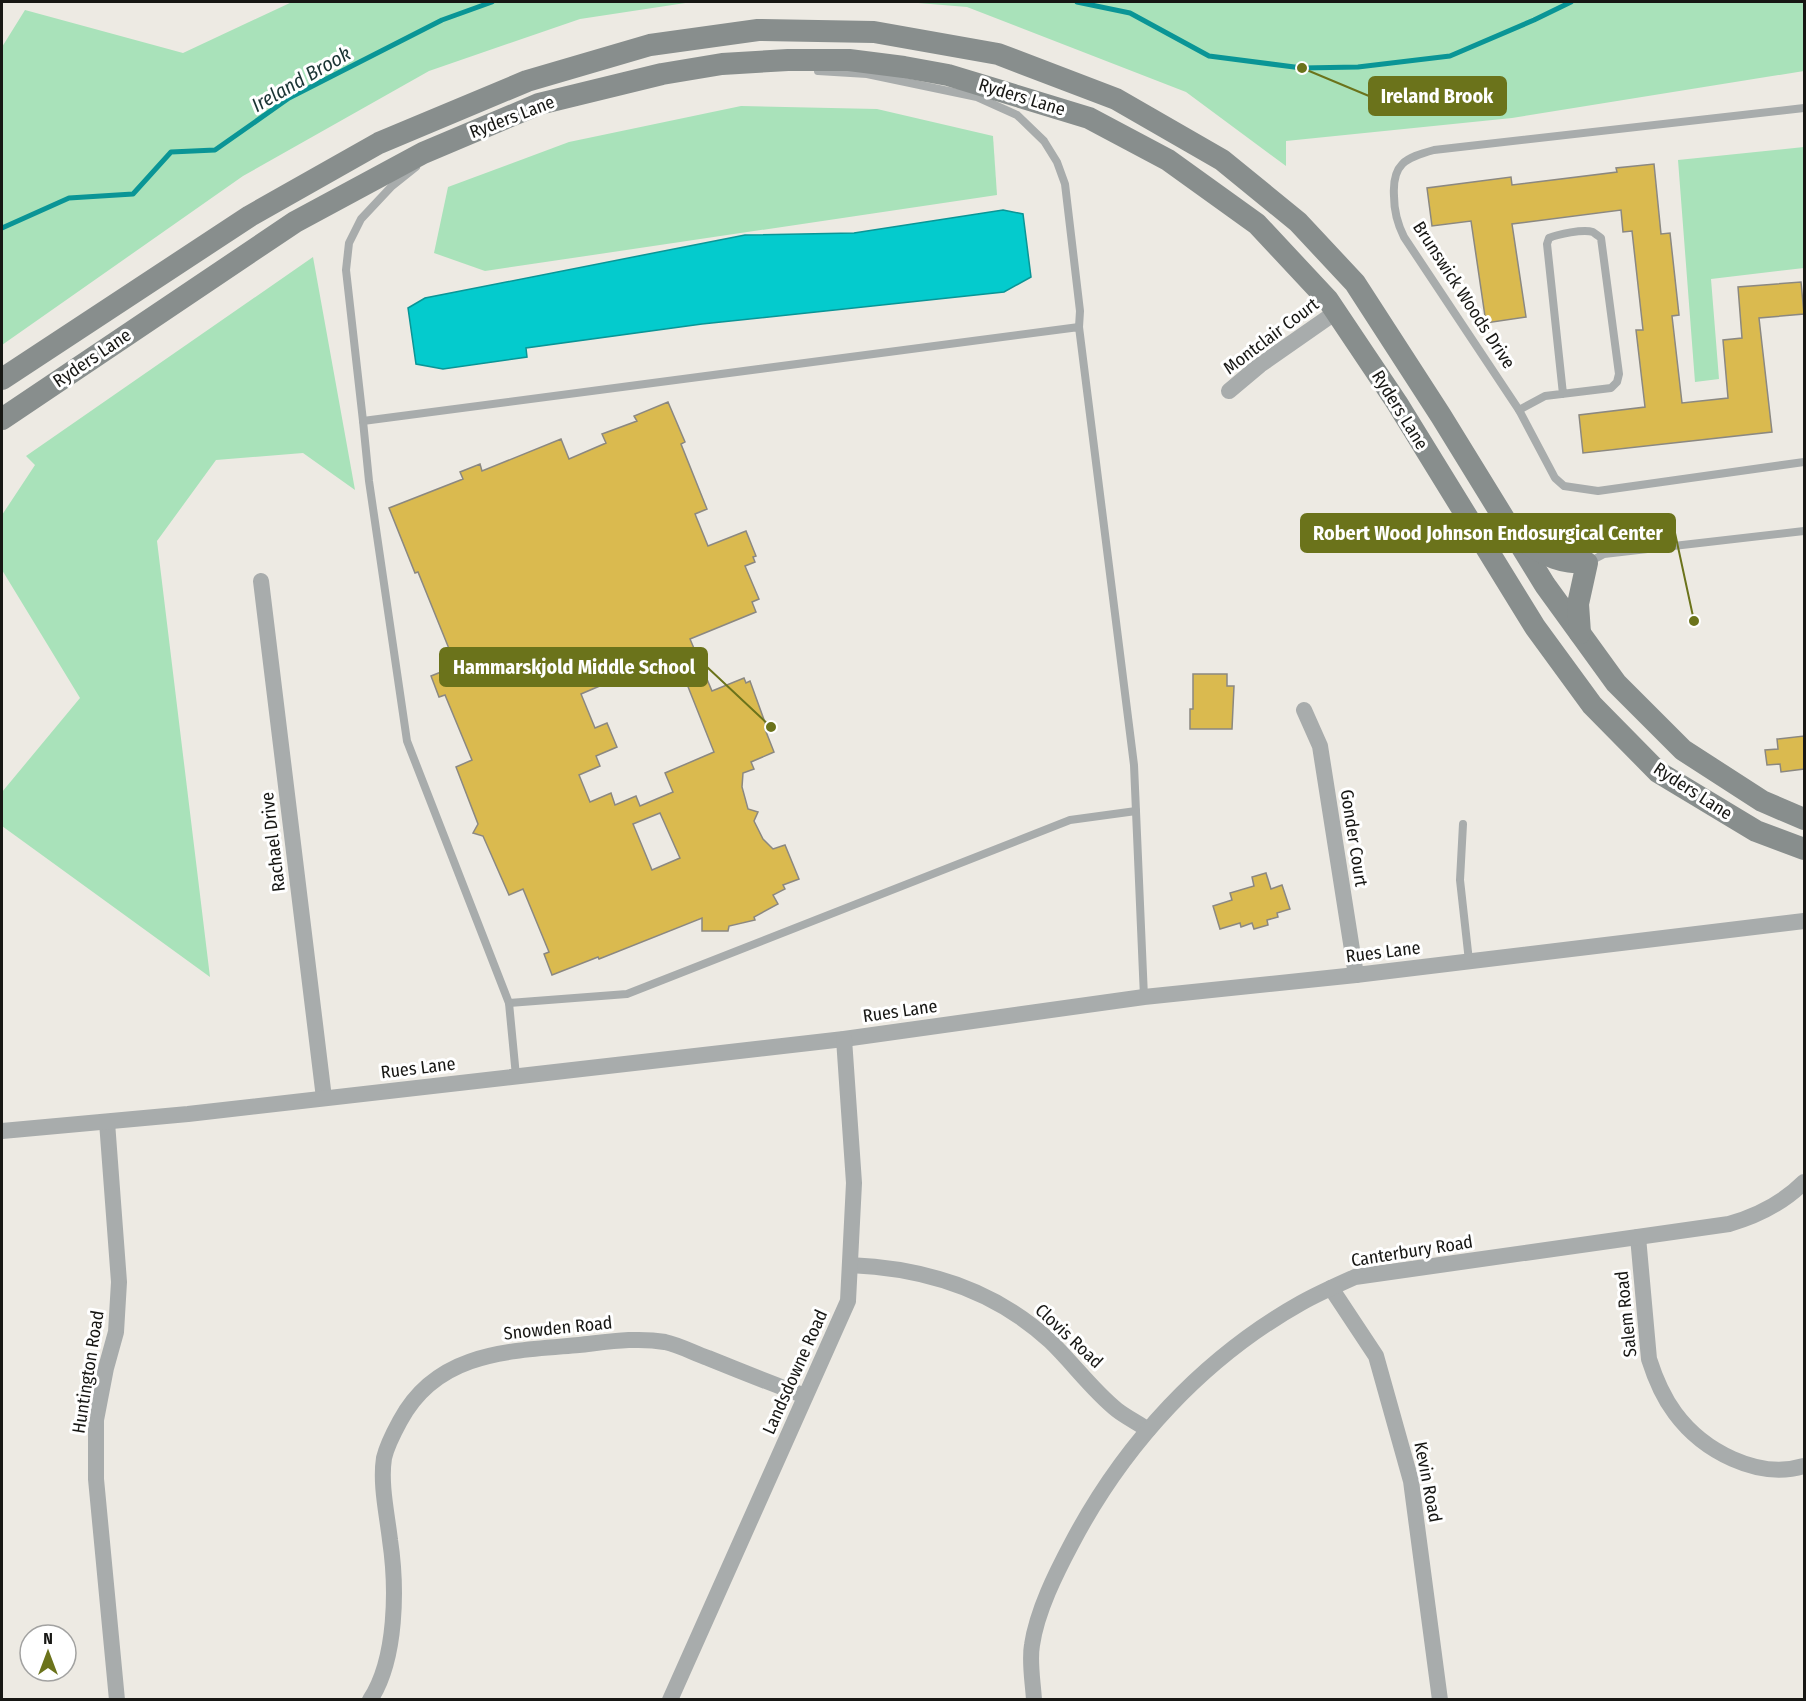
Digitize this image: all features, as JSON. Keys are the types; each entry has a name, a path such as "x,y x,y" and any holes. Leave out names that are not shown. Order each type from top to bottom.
{"main road":[{"name":"Ryders Lane","path":"2,379 250,216 379,143 527,81 650,45 758,30 874,32 998,54 1116,99 1222,160 1298,222 1355,283 1441,416 1545,585 1616,683 1683,750 1762,801 1804,819"},
{"name":"Ryders Lane","path":"2,419 295,222 423,153 539,104 662,74 722,64 788,60 849,60 948,75 1089,118 1168,160 1257,224 1328,300 1397,403 1535,627 1592,705 1658,772 1756,831 1804,849"},
{"path":"1516,537 1566,562 1587,562 1578,604 1580,633"}],"street":[{"name":"Montclair Court","path":"1229,392 1260,365 1336,312"},
{"name":"Rachael Drive","path":"261,581 324,1098"},
{"name":"Gonder Court","path":"1304,710 1320,746 1356,975"},
{"name":"Rues Lane","path":"2,1131 106,1122 844,1039 1144,997 1356,975 1804,921"},
{"name":"Landsdowne Road","path":"670,1700 848,1301 854,1183 844,1039"},
{"name":"Huntington Road","path":"106,1122 119,1282 116,1332 96,1420 96,1479 117,1700"},
{"name":"Canterbury Road","path":"1034,1700 1032,1646 1045,1602 1060,1565 1088,1512 1122,1461 1160,1415 1203,1373 1250,1336 1301,1303 1355,1277 1729,1224 1745,1220 1775,1205 1804,1182"},
{"name":"Salem Road","path":"1638,1237 1649,1359 1653,1373 1674,1413 1695,1435 1733,1459 1776,1469 1791,1470 1804,1466"},
{"name":"Clovis Road","path":"850,1265 880,1266 921,1273 970,1289 998,1303 1048,1339 1116,1409 1148,1430"},
{"name":"Kevin Road","path":"1331,1288 1376,1356 1412,1481 1440,1700"},
{"name":"Snowden Road","path":"370,1700 389,1650 394,1599 392,1555 384,1494 384,1458 392,1436 409,1404 437,1377 458,1365 512,1350 632,1340 666,1342 805,1396"}],"lane":[{"path":"722,64 800,69"},
{"path":"811,70 867,74 977,97 1017,116 1044,141 1057,162 1065,184 1080,311 1079,327 1134,765 1144,997"},
{"name":"Brunswick Woods Drive","path":"1804,108 1434,150 1418,154 1404,163 1395,173 1393,185 1394,212 1404,237 1518,410 1555,478 1564,486 1599,491 1804,462"},
{"path":"447,143 391,187 360,219 350,243 346,270 369,481 407,741 509,1003 516,1076"},
{"path":"1518,410 1545,396 1563,394 1611,388 1617,382 1619,374 1601,238 1593,232 1584,231 1549,238 1563,394"},
{"path":"363,421 1079,327"},
{"path":"1587,562 1604,554 1804,531"},
{"path":"509,1003 627,994 1070,820 1136,811"},
{"path":"1463,824 1460,880 1469,961"}],"green space":[{"path":"292,2 692,2 580,19 429,71 243,176 2,345 2,47 25,10 183,53"},
{"path":"906,2 1804,2 1804,71 1512,118 1286,141 1286,166 1186,92 967,7"},
{"path":"741,106 877,109 993,136 997,195 485,271 434,253 448,187 569,142"},
{"path":"1804,147 1804,268 1711,279 1719,379 1695,382 1678,160"},
{"path":"313,257 355,490 303,453 216,460 157,541 210,977 2,826 2,792 80,698 2,570 2,515 35,465 26,456"}],"water":[{"path":"1003,210 1023,214 1031,277 1004,292 702,324 526,348 527,357 443,369 416,364 408,308 425,298 745,235 854,233"}],"building":[{"path":"1654,164 1661,234 1670,233 1679,315 1672,316 1682,403 1728,398 1723,340 1742,338 1738,287 1801,282 1804,314 1759,318 1772,432 1583,453 1579,415 1645,407 1636,330 1643,330 1632,231 1623,232 1621,210 1512,224 1526,317 1486,323 1471,221 1432,226 1427,188 1511,177 1512,185 1617,172 1616,168"},
{"path":"668,402 685,442 681,444 707,509 695,514 708,546 746,531 756,556 753,557 755,562 745,566 759,599 752,602 756,612 690,639 712,691 744,678 746,683 750,681 774,752 751,762 754,769 743,773 742,787 748,809 758,812 754,821 763,839 773,849 785,845 799,879 783,885 785,889 773,895 778,904 754,917 755,920 729,926 728,931 702,931 702,918 552,975 544,954 549,952 523,889 509,895 483,836 473,833 478,824 456,767 472,760 445,695 439,697 431,676 456,666 389,508 463,479 460,472 480,464 482,471 561,439 569,459 606,443 602,434 637,421 634,416","holes":["675,654 714,752 665,773 673,792 640,806 636,796 615,805 611,793 590,802 579,775 600,766 596,756 617,747 607,723 595,728 581,694","660,813 680,858 652,870 633,824"]},
{"path":"1193,674 1227,674 1227,686 1234,686 1232,729 1190,729 1190,709 1193,709"},
{"path":"1804,736 1804,769 1781,772 1780,764 1767,765 1765,750 1778,749 1777,739"},
{"path":"1266,873 1271,889 1282,885 1290,909 1277,913 1278,917 1267,920 1268,925 1254,929 1252,923 1241,927 1240,923 1220,929 1213,906 1232,900 1230,893 1254,886 1252,877"}],"waterway":[{"name":"Ireland Brook","path":"2,228 69,198 133,194 171,152 215,150 289,98 442,20 492,2"},
{"name":"Ireland Brook","path":"1077,2 1130,13 1209,56 1302,68 1358,67 1450,56 1571,2"}],"place":[{"name":"Ireland Brook","path":"1302,68"},
{"name":"Robert Wood Johnson Endosurgical Center","path":"1694,621"},
{"name":"Hammarskjold Middle School","path":"771,727"}]}
